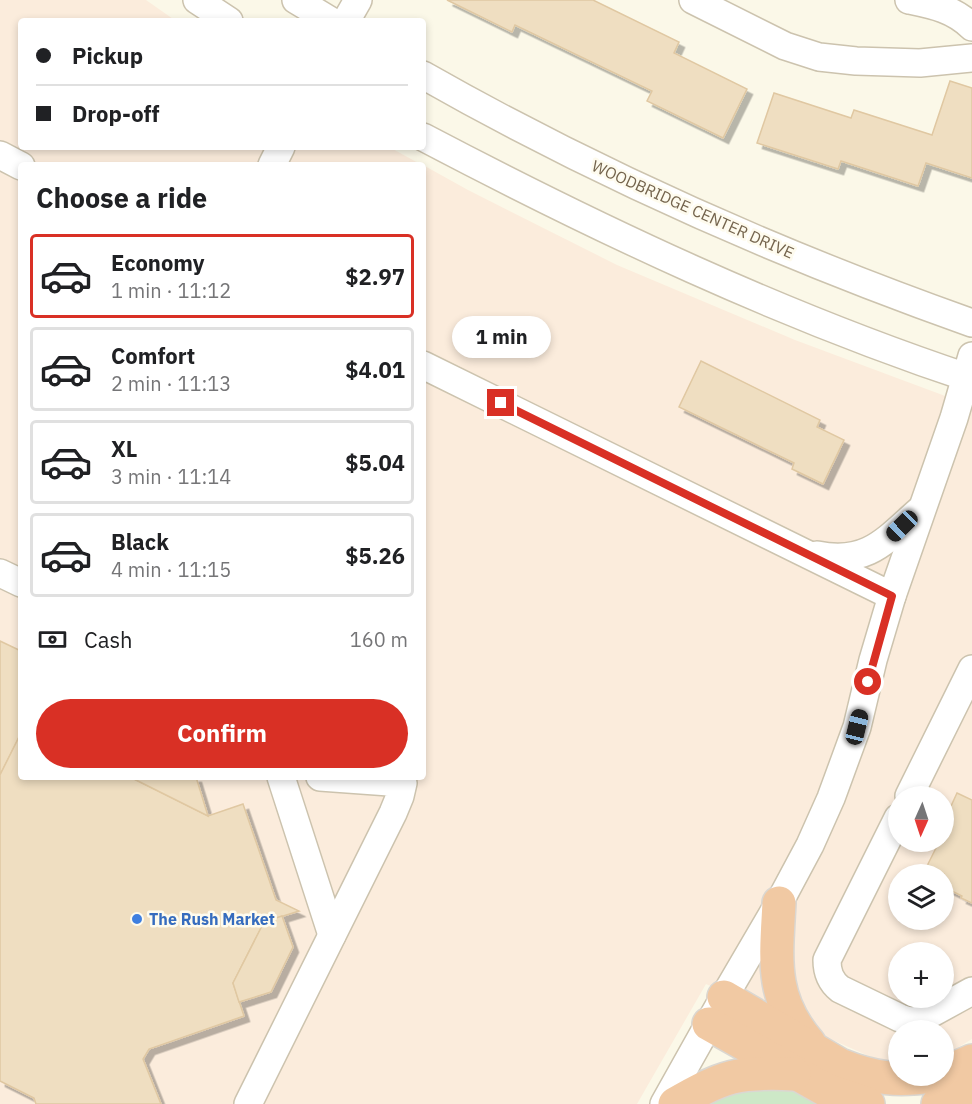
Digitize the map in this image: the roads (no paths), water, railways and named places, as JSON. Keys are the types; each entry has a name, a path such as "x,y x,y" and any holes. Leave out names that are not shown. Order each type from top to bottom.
{"highway":[{"path":"779,903 777,954 781,993 809,1064 826,1090 867,1104"},
{"path":"717,1010 809,1064"},
{"path":"954,1069 972,1061"},
{"path":"675,1104 720,1080 737,1075 769,1073 809,1064 840,1065 876,1077 888,1078"},
{"path":"938,1104 972,1093"}],"street":[{"path":"197,0 224,18"},
{"path":"297,0 326,18"},
{"path":"348,18 358,0"},
{"path":"693,0 785,46 819,57 856,62 920,63 972,58"},
{"path":"909,0 944,8 963,18 972,27"},
{"name":"WOODBRIDGE CENTER DRIVE","path":"426,77 563,149 711,219 831,270 972,322"},
{"path":"426,139 577,215 717,280 806,318 970,371 892,596 873,660 857,727 831,798 810,845 779,903 664,1104"},
{"path":"0,155 18,164"},
{"path":"426,366 892,596"},
{"path":"792,547 831,558 856,556 883,543 922,508"},
{"path":"0,573 18,582"},
{"path":"914,786 972,669"},
{"path":"282,780 332,935"},
{"path":"248,1104 400,796 402,783 361,780"},
{"path":"888,838 827,960 833,984 906,1020 913,1021 921,1019 972,991"}],"place":[{"name":"The Rush Market","path":"137,919"}]}
